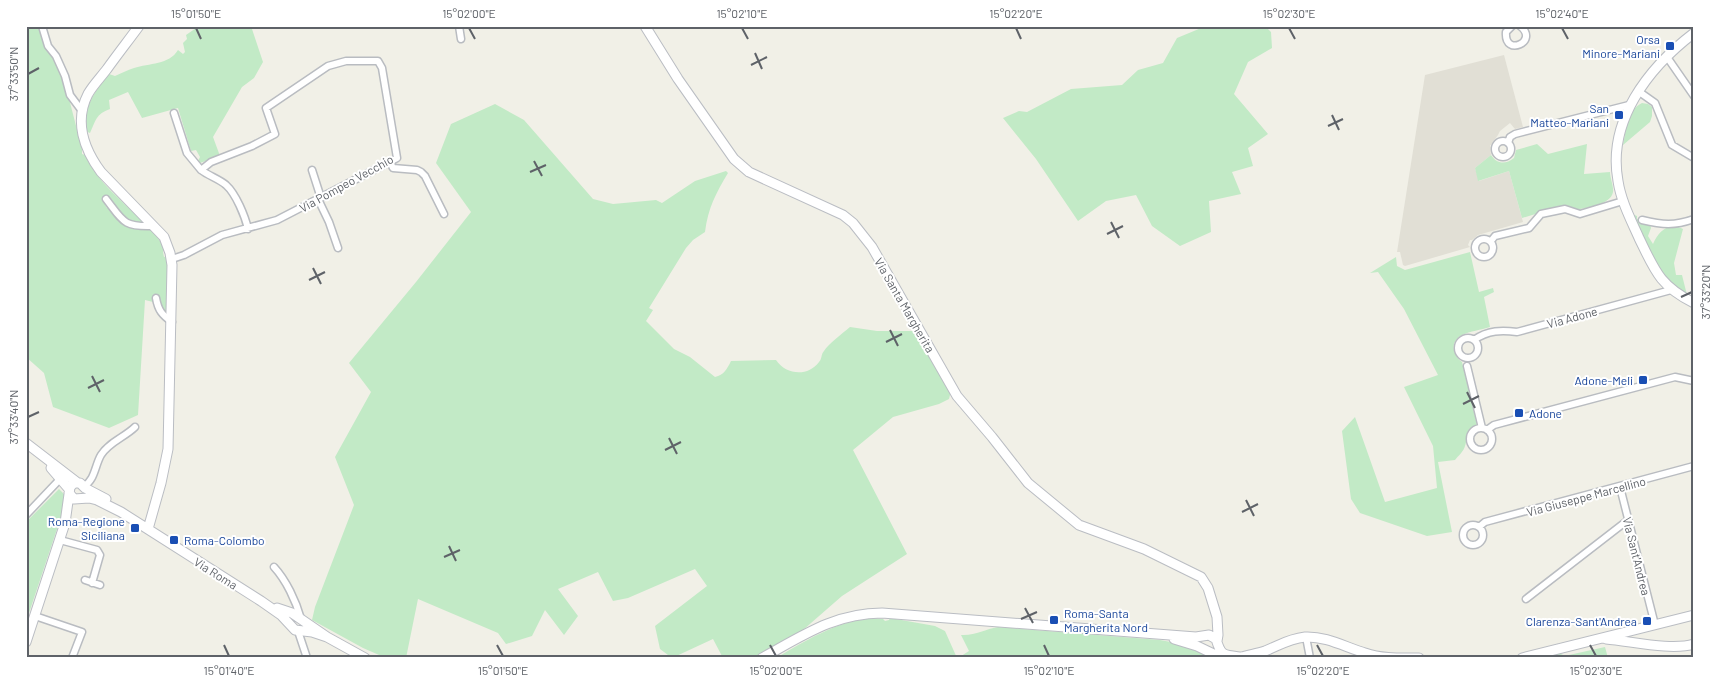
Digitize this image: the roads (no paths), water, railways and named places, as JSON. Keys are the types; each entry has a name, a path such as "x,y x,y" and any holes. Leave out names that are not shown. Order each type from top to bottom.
{"street":[{"path":"42,26 48,46 56,56 65,76 70,96 82,111"},
{"path":"138,26 89,92 82,111 81,121 84,140 93,161 101,172 164,237 172,262 168,448 161,483 148,529"},
{"path":"459,26 461,39"},
{"name":"Via Santa Margherita","path":"645,26 734,159 749,172 843,215 863,234 957,396 1032,488 1079,525 1135,545 1201,577 1205,582 1214,607 1218,628 1217,643"},
{"path":"1512,26 1505,36 1513,46 1520,45 1525,40 1526,34 1522,27"},
{"path":"1694,33 1667,57 1638,91 1629,105 1621,128 1616,160 1618,182 1623,201 1656,271 1671,290 1694,303"},
{"path":"1667,57 1694,96"},
{"name":"Via Pompeo Vecchio","path":"172,262 222,236 277,220 397,158 382,68 378,61 346,61 328,66 266,108 275,134 252,146 211,162 202,170"},
{"path":"1638,91 1655,103 1672,145 1694,158"},
{"path":"1508,143 1510,137 1515,134 1629,105"},
{"path":"174,113 187,153 202,170 229,188 244,215 248,229"},
{"path":"390,162 393,168 417,170 425,176 444,214"},
{"path":"312,170 338,248"},
{"path":"106,199 123,222 130,225 152,226"},
{"path":"1491,241 1495,236 1529,228 1541,214 1564,209 1580,214 1623,201"},
{"path":"1642,220 1668,225 1694,218"},
{"name":"Via Adone","path":"1474,340 1484,334 1500,330 1518,332 1671,290"},
{"path":"156,298 158,308 172,322"},
{"path":"1467,366 1484,429 1675,377 1694,382"},
{"path":"27,639 60,540 72,484 87,485 104,450 135,427"},
{"path":"26,443 82,486 108,501 121,512"},
{"path":"26,449 61,478 72,498 97,500 121,512"},
{"name":"Via Giuseppe Marcellino","path":"1479,527 1485,522 1694,466"},
{"path":"26,515 61,478"},
{"path":"65,522 85,493 82,486"},
{"name":"Via Sant'Andrea","path":"1620,487 1654,625"},
{"name":"Via Roma","path":"121,512 261,601 286,614 295,630 300,626 327,637 365,658"},
{"path":"1526,599 1628,520"},
{"path":"60,540 97,550 100,555 88,581 100,585"},
{"path":"274,567 290,593 307,658"},
{"path":"286,614 290,593"},
{"path":"1214,607 1214,622 1201,643 1207,650 1213,650 1217,643"},
{"path":"762,658 818,627 864,613 1206,636 1214,637 1220,650 1227,655 1240,657 1266,650 1285,641 1306,637 1334,642 1358,651 1386,657 1419,658"},
{"path":"1522,658 1694,615"},
{"path":"35,616 82,632 72,658"},
{"path":"1630,630 1629,637 1633,642"},
{"path":"1154,634 1185,642 1207,650 1220,658"},
{"path":"1306,637 1310,658"},
{"path":"1601,638 1681,646 1694,644"}],"place":[{"name":"Orsa Minore-Mariani","path":"1670,46"},
{"name":"San Matteo-Mariani","path":"1619,115"},
{"name":"Adone-Meli","path":"1643,380"},
{"name":"Adone","path":"1519,413"},
{"name":"Roma-Regione Siciliana","path":"135,528"},
{"name":"Roma-Colombo","path":"174,540"},
{"name":"Roma-Santa Margherita Nord","path":"1054,620"},
{"name":"Clarenza-Sant'Andrea","path":"1647,621"}]}
